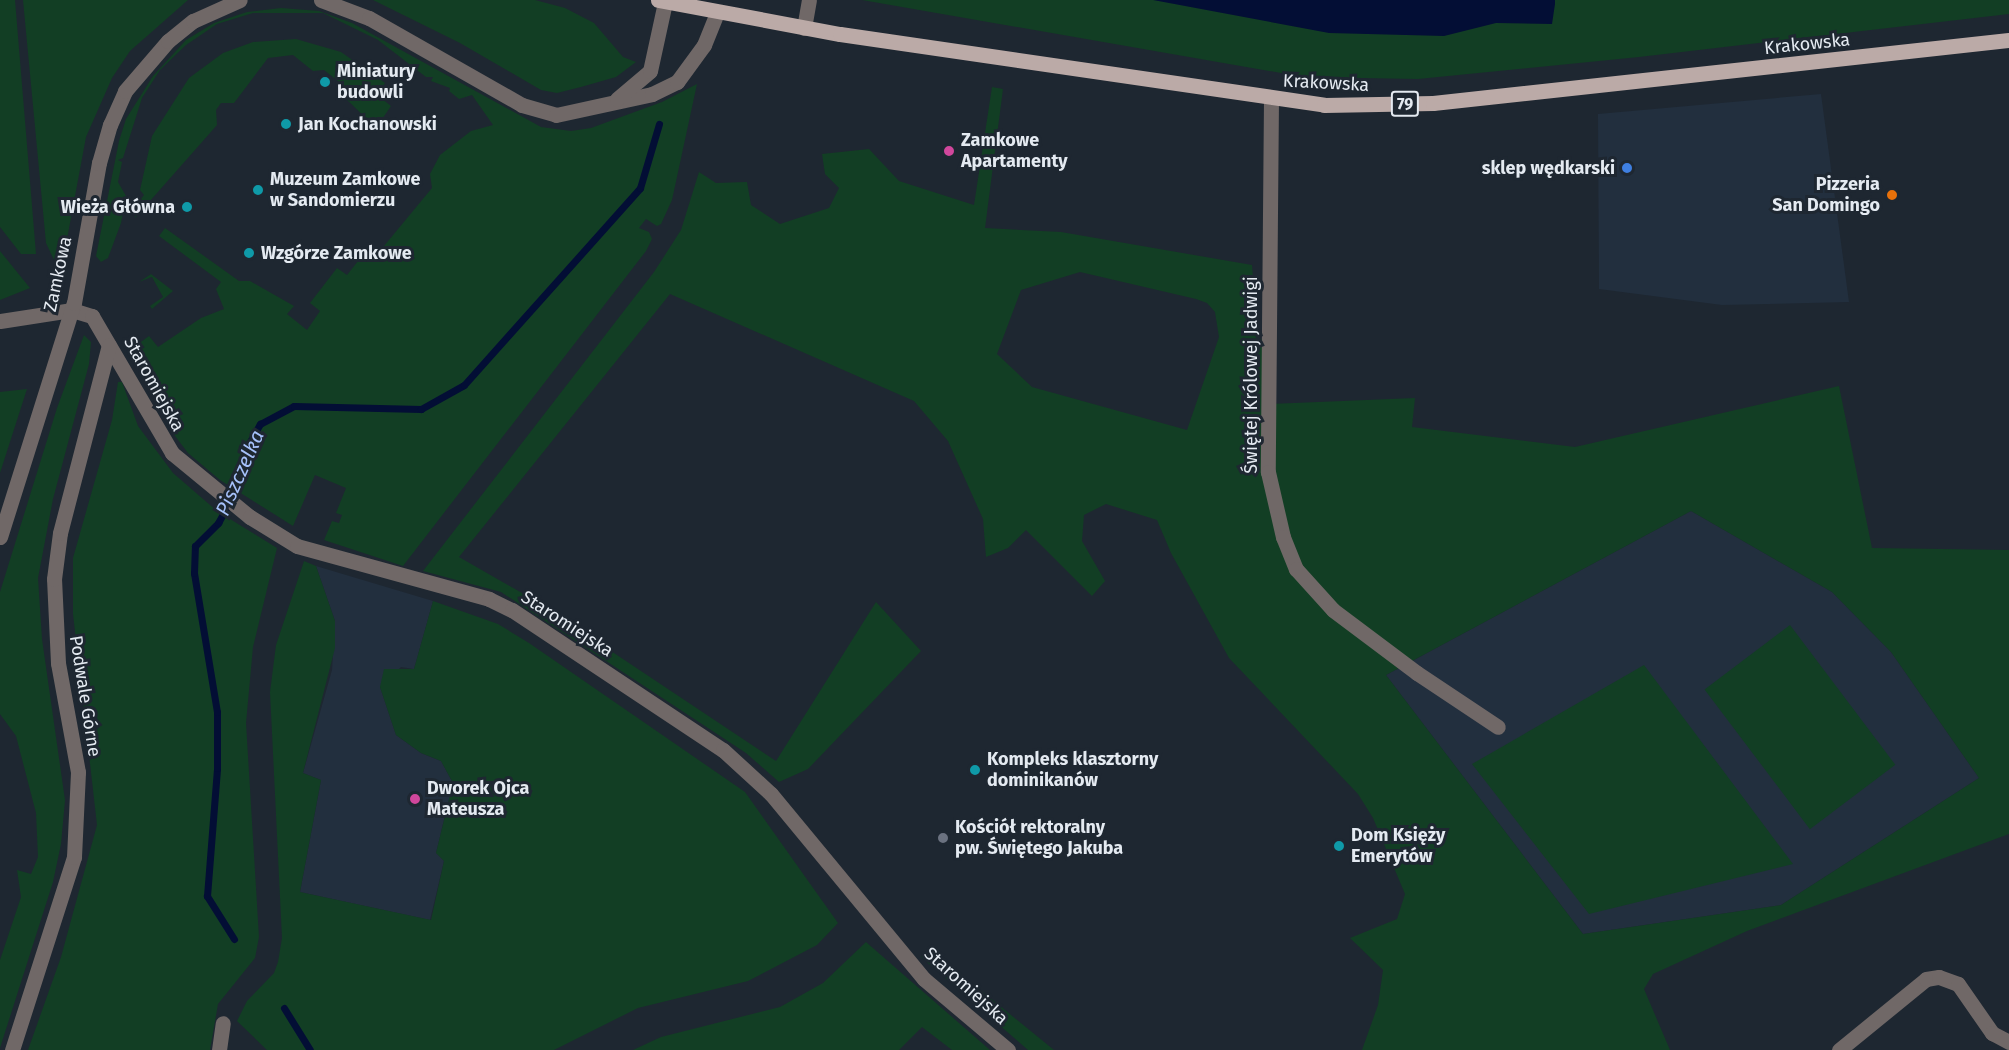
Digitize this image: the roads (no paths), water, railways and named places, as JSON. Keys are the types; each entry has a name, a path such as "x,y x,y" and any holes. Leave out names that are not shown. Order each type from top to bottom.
{"main road":[{"name":"79","path":"661,1 717,13"},
{"name":"Krakowska","path":"717,13 1271,99 1323,105 1432,103 2009,40"}],"street":[{"name":"Zamkowa","path":"0,537 72,310 99,163 125,91 168,41 193,21 240,0"},
{"path":"321,0 369,18 542,113 556,115 607,106 652,94 677,82 704,45 717,13"},
{"path":"804,28 809,0"},
{"path":"607,106 638,85 650,70 661,1"},
{"name":"Świętej Królowej Jadwigi","path":"1271,99 1268,472 1283,537 1296,569 1333,610 1417,673 1498,727"},
{"path":"0,321 72,310"},
{"name":"Staromiejska","path":"72,310 92,316 172,453 216,492 250,517 297,546 497,603 723,750 771,794 924,979 1008,1050"},
{"name":"Podwale Górne","path":"12,1050 74,857 78,772 58,663 54,579 60,533 109,345"},
{"path":"1839,1050 1926,979 1939,977 1958,984 1992,1033 2009,1042"},
{"path":"219,1050 223,1023"}],"water":[{"path":"1153,0 1555,0 1555,4 1552,24 1496,23 1444,36 1329,33"}],"waterway":[{"name":"Piszczelka","path":"234,939 207,896 217,768 217,712 194,573 195,546 218,523 242,479 246,449 260,424 294,406 421,409 464,385 640,188 659,124"},
{"name":"Piszczelka","path":"284,1008 310,1050"}],"place":[{"name":"Miniatury budowli","path":"325,82"},
{"name":"Jan Kochanowski","path":"286,124"},
{"name":"Zamkowe Apartamenty","path":"949,151"},
{"name":"sklep wędkarski","path":"1627,168"},
{"name":"Muzeum Zamkowe w Sandomierzu","path":"258,190"},
{"name":"Pizzeria San Domingo","path":"1892,195"},
{"name":"Wieża Główna","path":"187,207"},
{"name":"Wzgórze Zamkowe","path":"249,253"},
{"name":"Kompleks klasztorny dominikanów","path":"975,770"},
{"name":"Dworek Ojca Mateusza","path":"415,799"},
{"name":"Kościół rektoralny pw. Świętego Jakuba","path":"943,838"},
{"name":"Dom Księży Emerytów","path":"1339,846"}]}
